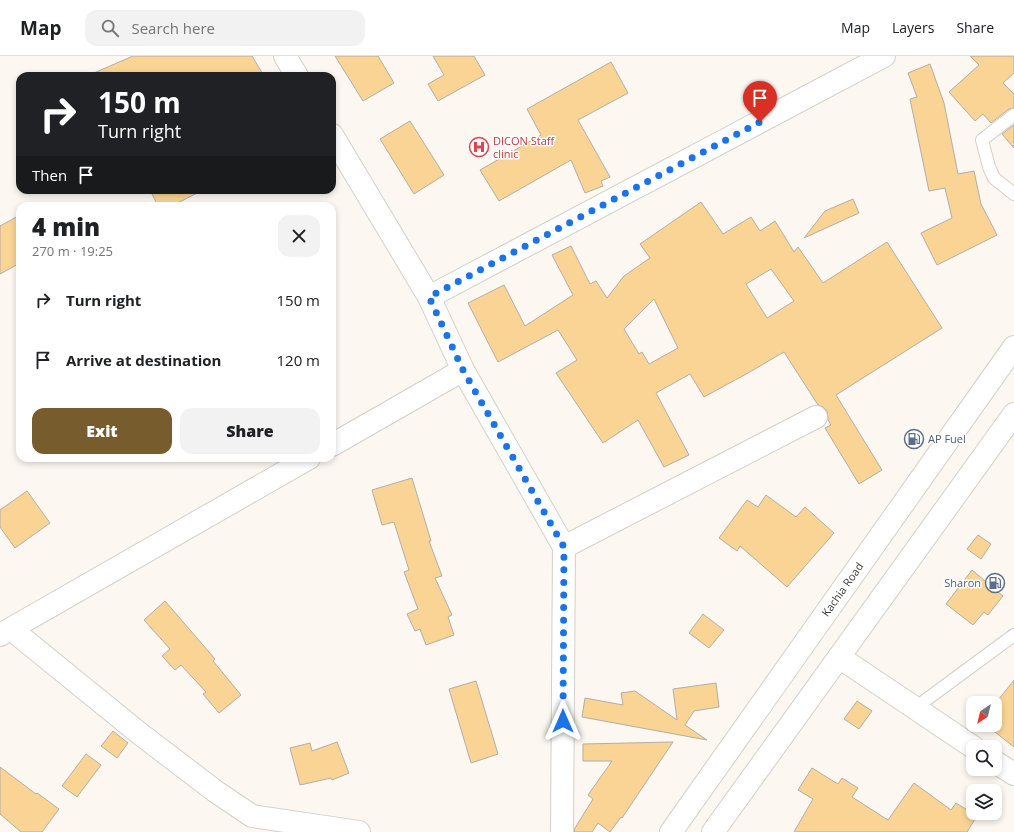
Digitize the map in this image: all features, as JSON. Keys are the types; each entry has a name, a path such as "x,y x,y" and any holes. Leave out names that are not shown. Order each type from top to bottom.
{"street":[{"path":"285,56 295,72"},
{"path":"429,297 884,56"},
{"path":"336,142 429,297 463,370 564,547 562,832"},
{"name":"Kachia Road","path":"671,832 1014,347"},
{"path":"336,443 463,370"},
{"path":"713,832 1014,414"},
{"path":"564,547 816,417"},
{"path":"302,462 5,632 215,792 252,816 359,832"},
{"path":"839,657 966,742"},
{"path":"1002,766 1014,774"}],"lane":[{"path":"1014,115 982,140 989,167 994,178 1014,194"},
{"path":"915,708 1014,635"}],"building":[{"path":"133,56 252,56 262,72 96,72"},
{"path":"335,56 378,56 394,83 363,101"},
{"path":"433,56 474,56 485,75 438,101 428,84 444,75"},
{"path":"970,56 1014,56 1014,73 1003,83 1014,94 1014,108 1009,109 991,123 983,114 975,121 949,92 979,65"},
{"path":"611,62 628,93 578,120 610,177 601,181 603,186 585,193 571,160 499,201 480,170 541,135 527,109"},
{"path":"930,64 944,103 958,174 974,171 981,204 997,235 937,265 921,233 952,218 945,188 929,191 910,99 917,97 908,73"},
{"path":"410,121 444,175 414,194 380,139"},
{"path":"1014,125 1014,148 1002,134"},
{"path":"152,194 195,194 180,202 156,202"},
{"path":"853,199 859,213 804,238 825,211"},
{"path":"701,202 723,234 751,217 760,231 775,221 794,252 798,247 823,283 887,242 942,328 836,395 882,470 859,484 825,428 831,425 828,420 827,411 818,405 784,352 704,397 690,374 656,393 689,455 664,467 638,420 603,443 556,373 577,360 558,330 498,362 468,303 504,285 525,326 573,295 552,255 571,246 590,284 596,281 607,298 624,276 650,258 640,244","holes":["771,269 794,301 767,318 746,284","654,299 678,348 649,364 642,352 639,354 624,329"]},
{"path":"16,217 16,265 0,274 0,226"},
{"path":"412,478 431,541 429,541 442,576 435,578 452,615 448,617 454,635 426,645 420,629 415,631 407,614 418,609 404,572 409,570 394,522 382,525 372,490"},
{"path":"27,491 50,523 15,548 0,527 0,510"},
{"path":"766,495 796,517 805,507 834,533 787,587 740,546 737,551 719,538 747,500 758,507"},
{"path":"978,535 991,544 981,559 967,549"},
{"path":"972,570 1003,596 988,615 984,612 973,625 946,604"},
{"path":"165,601 215,659 213,661 241,695 219,713 203,694 206,692 181,665 175,670 162,656 170,649 144,620"},
{"path":"703,614 724,630 709,648 689,633"},
{"path":"1014,680 1014,747 995,732 1002,732 1001,696"},
{"path":"476,681 498,754 471,763 449,689"},
{"path":"716,683 719,707 694,711 685,725 707,740 582,717 585,698 623,705 621,693 635,691 677,720 673,689"},
{"path":"857,701 872,711 859,729 844,719"},
{"path":"113,731 128,743 117,758 101,746"},
{"path":"337,742 349,773 332,780 331,778 300,785 290,748 310,743 312,751"},
{"path":"673,742 622,818 621,817 610,832 598,823 592,832 574,832 593,799 588,795 612,761 583,761 583,744"},
{"path":"86,754 101,765 77,797 62,786"},
{"path":"0,767 59,809 42,832 21,832 0,814"},
{"path":"812,768 838,784 842,778 858,788 852,797 888,820 914,783 951,810 956,803 966,809 966,820 974,820 967,832 794,832 813,799 798,790"}],"place":[{"name":"DICON Staff clinic","path":"479,147"},
{"name":"AP Fuel","path":"914,439"},
{"name":"Sharon","path":"995,583"}],"route":[{"path":"563,721 564,547 463,370 429,297 760,122"}]}
